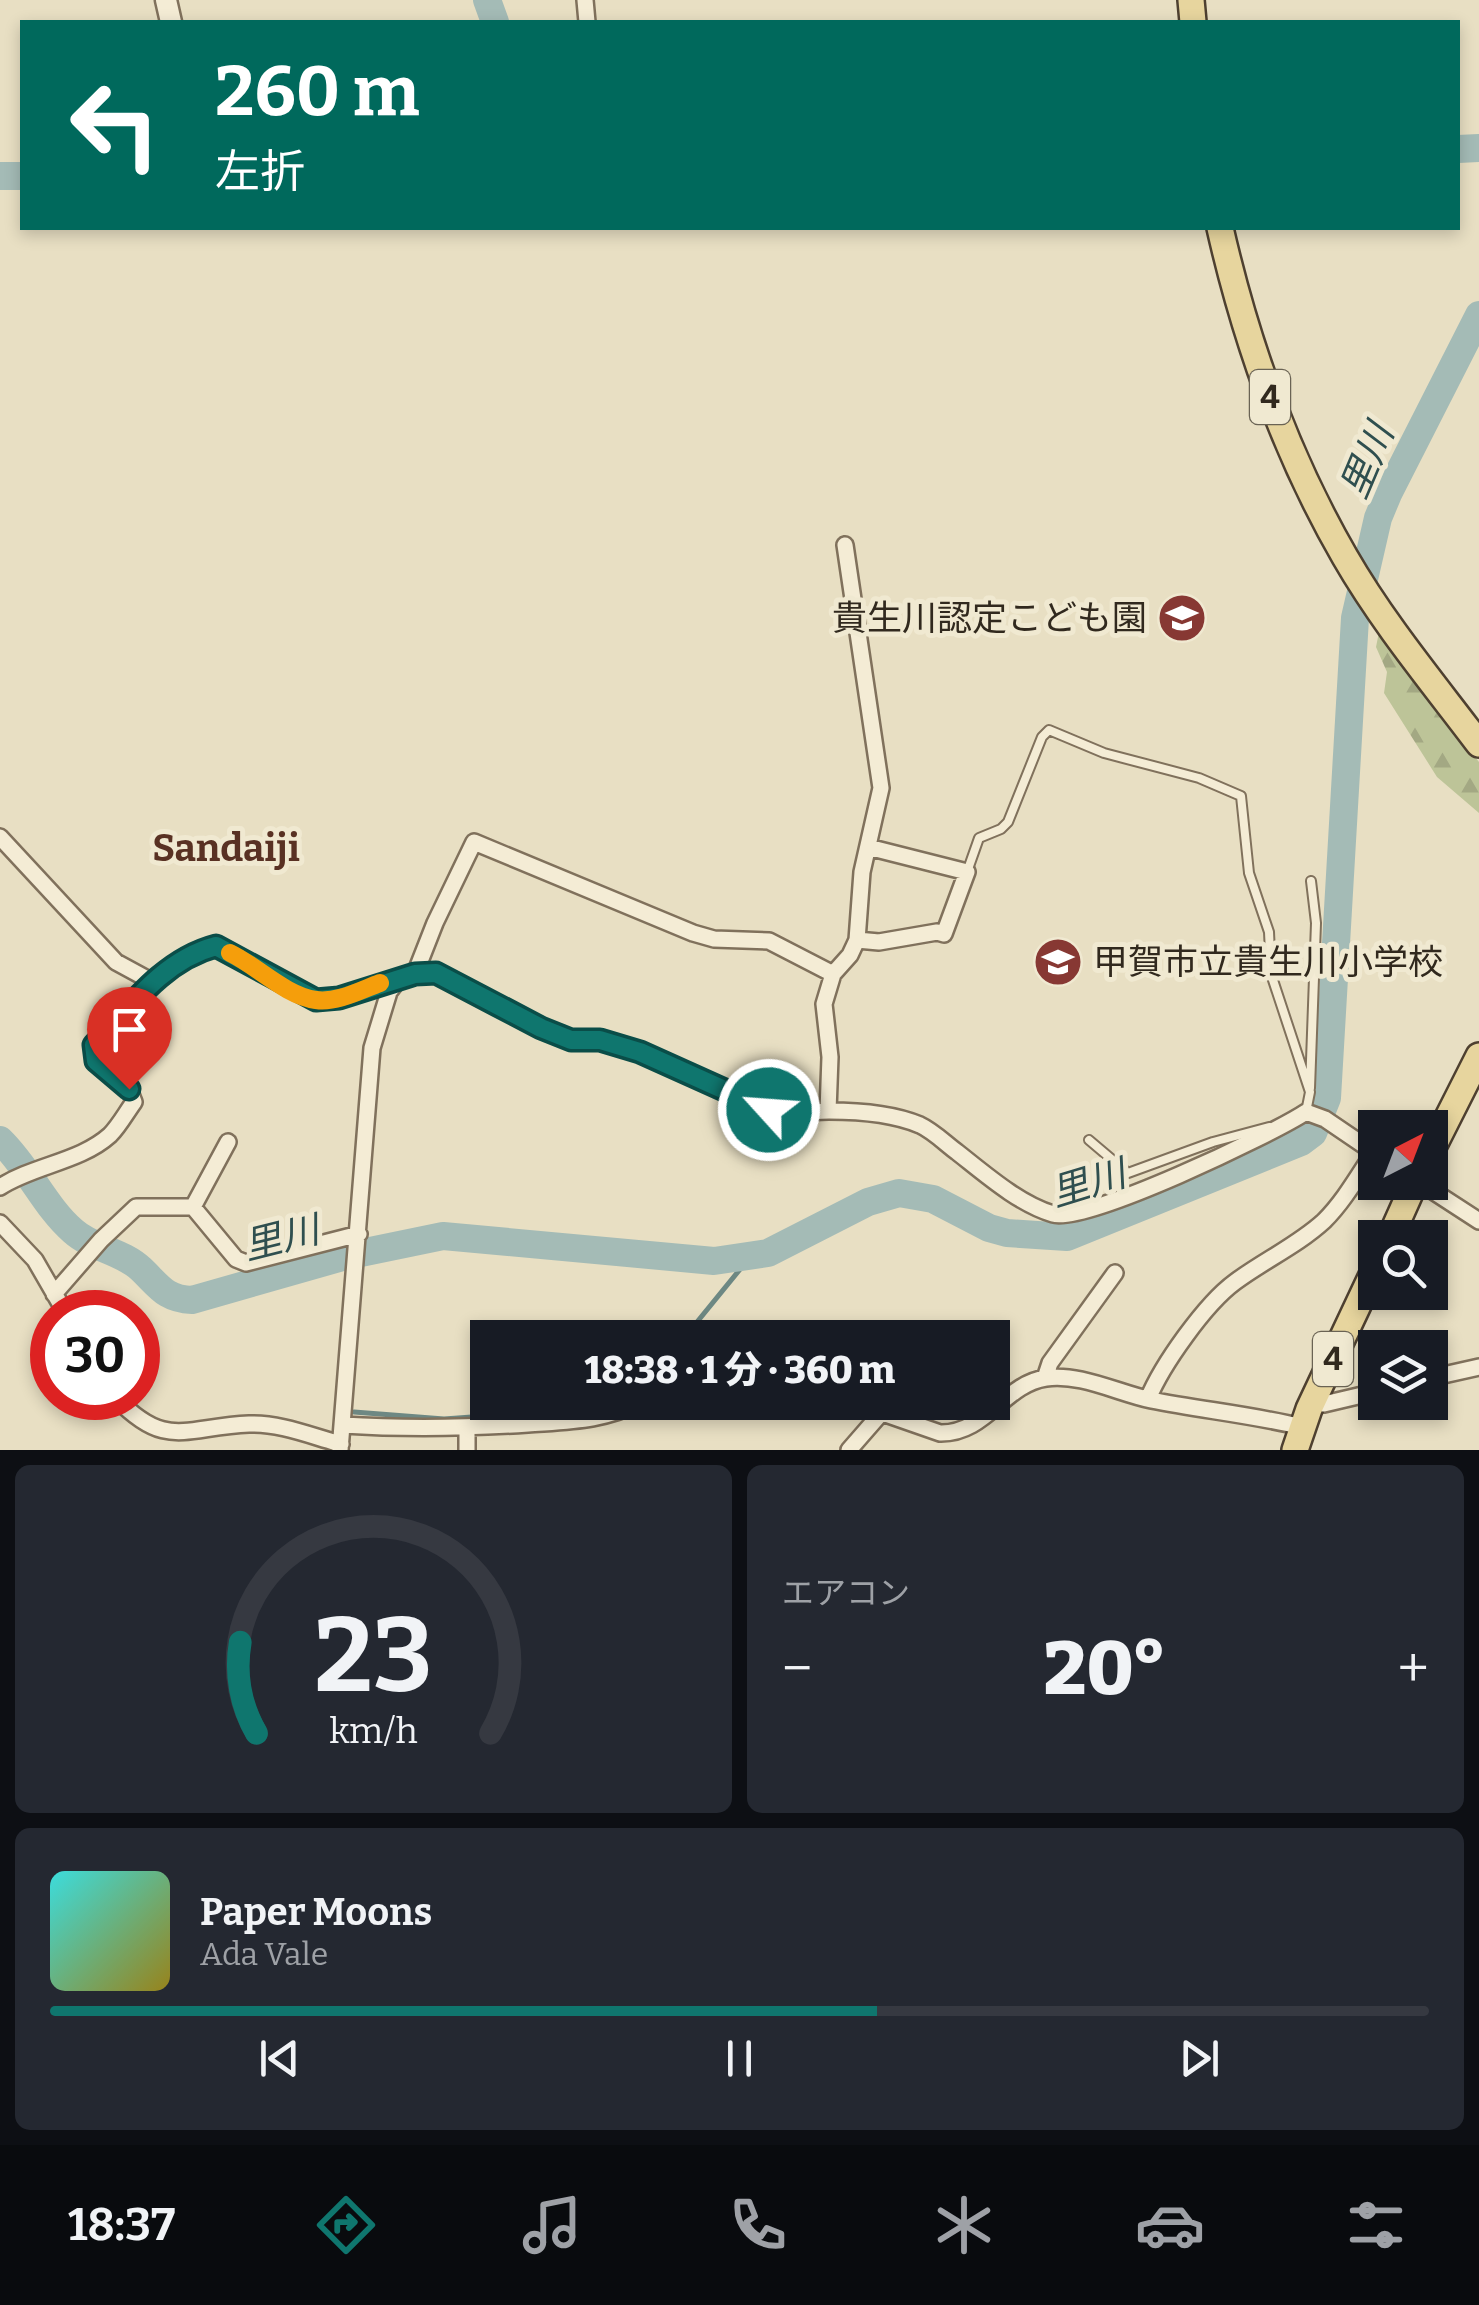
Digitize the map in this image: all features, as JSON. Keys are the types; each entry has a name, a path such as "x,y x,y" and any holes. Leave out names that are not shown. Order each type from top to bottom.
{"main road":[{"name":"4","path":"1221,230 1244,323 1302,475 1344,557 1398,639 1479,744"},
{"path":"1448,1117 1479,1056"},
{"name":"4","path":"1298,1438 1358,1306"}],"street":[{"path":"828,1111 830,1057 824,1004 833,974 850,956 857,940 862,872 881,775 845,545"},
{"path":"0,837 116,962 151,981"},
{"path":"137,1420 159,1434 172,1436 251,1424 276,1426 340,1447 372,1048 389,992 407,976 474,842 692,932 714,939 769,941 833,974"},
{"path":"857,940 880,942 944,934 967,872 868,847"},
{"path":"0,1187 92,1149 113,1132 134,1102 129,1089 96,1061 94,1045 151,981 196,952 216,946 316,1000 339,998 407,976 436,973 541,1028 571,1040 600,1040 640,1052 769,1110 789,1114 874,1114 920,1125 1026,1201 1063,1216 1162,1182 1314,1115 1358,1142"},
{"path":"193,1208 228,1142"},
{"path":"1148,1400 1156,1379 1179,1346 1230,1285 1322,1223 1358,1177"},
{"path":"1446,1200 1479,1221"},
{"path":"57,1290 136,1206 193,1208 236,1259 246,1263 359,1238"},
{"path":"0,1222 35,1260 52,1290"},
{"path":"1046,1378 1050,1363 1115,1273"},
{"path":"1448,1374 1479,1367"},
{"path":"1010,1397 1046,1378 1075,1380 1298,1438"},
{"path":"1314,1400 1324,1404 1358,1396"},
{"path":"343,1425 466,1428 572,1420"},
{"path":"849,1450 877,1420"},
{"path":"905,1420 954,1434 981,1420"},
{"path":"466,1428 467,1450"},
{"path":"150,1450 159,1434"}],"lane":[{"path":"967,872 979,838 1002,829 1008,822 1042,737 1050,730 1104,752 1200,778 1242,796 1249,873 1269,932 1271,974 1314,1115"},
{"path":"1310,1092 1316,923 1311,880"},
{"path":"1089,1140 1128,1173 1213,1142 1288,1124"}],"green space":[{"path":"1379,632 1479,762 1479,813 1437,777 1384,693 1387,672 1376,647"}],"waterway":[{"path":"487,0 494,20"},
{"path":"1460,149 1479,148"},
{"path":"0,176 20,176"},
{"name":"里川","path":"0,1140 73,1231 133,1263 169,1294 192,1300 346,1256 443,1236 714,1261 768,1253 868,1202 899,1193 933,1199 1007,1233 1067,1237 1301,1142 1313,1133 1327,1098 1355,618 1378,518 1479,315"},
{"path":"699,1320 750,1257"},
{"path":"354,1412 470,1417"}],"slow traffic":[{"path":"230,953 316,1000 339,998 380,983"}],"place":[{"name":"貴生川認定こども園","path":"1182,618"},
{"name":"甲賀市立貴生川小学校","path":"1058,962"}],"district":[{"name":"Sandaiji","path":"226,848"}],"route":[{"path":"129,1089 96,1061 94,1045 151,981 196,952 216,946 316,1000 339,998 415,974 436,973 541,1028 571,1040 600,1040 640,1052 769,1110"}]}
